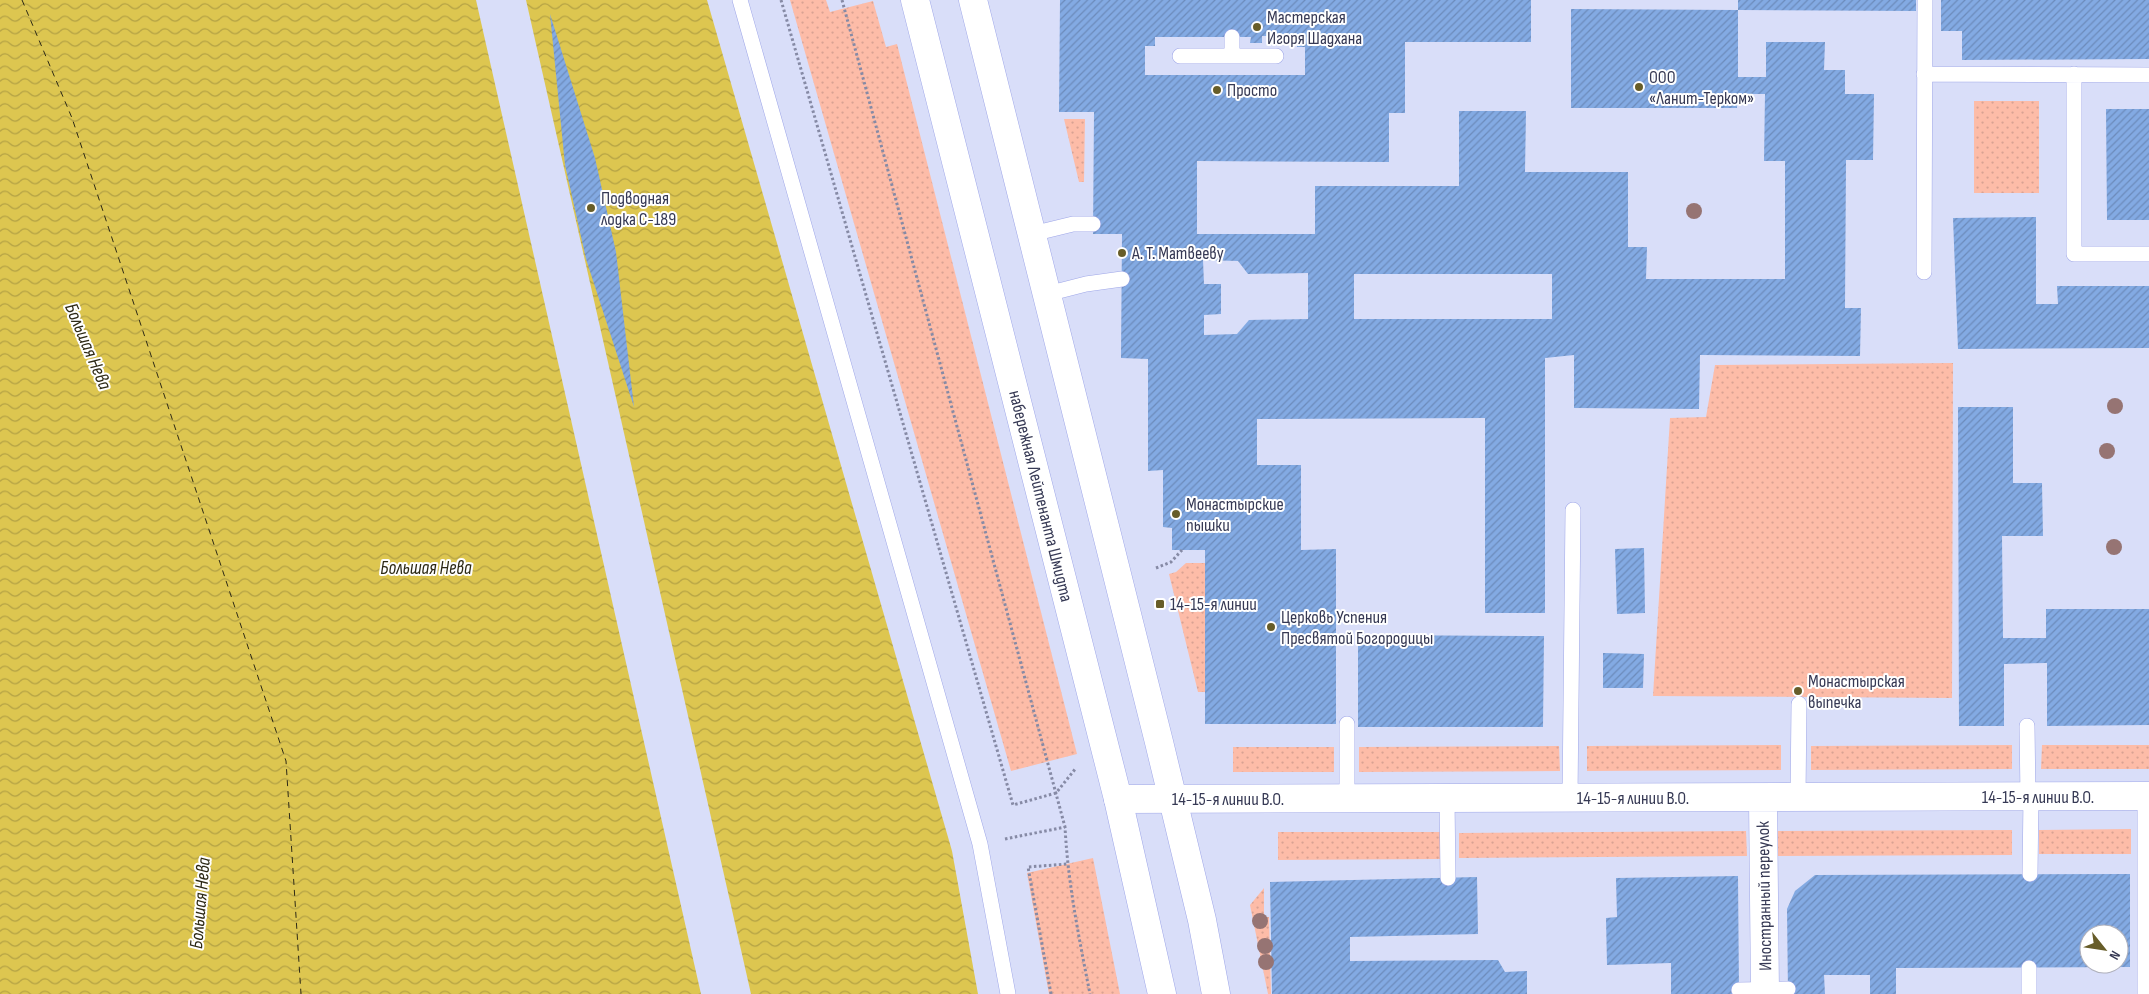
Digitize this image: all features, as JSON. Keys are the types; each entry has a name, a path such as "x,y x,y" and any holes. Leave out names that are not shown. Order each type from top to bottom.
{"street":[{"name":"набережная Лейтенанта Шмидта","path":"915,0 1118,800 1162,994"},
{"path":"973,0 1173,799 1202,920 1216,994"},
{"name":"14-15-я линии В.О.","path":"1118,800 2147,796"},
{"name":"Иностранный переулок","path":"1763,798 1764,991"}],"lane":[{"path":"740,0 980,844 1008,994"},
{"path":"1924,272 1925,0"},
{"path":"1232,37 1232,55"},
{"path":"1180,56 1276,56"},
{"path":"1924,74 2149,75"},
{"path":"2074,74 2074,254 2149,254"},
{"path":"1032,234 1073,224 1093,224"},
{"path":"1047,294 1086,284 1122,279"},
{"path":"1570,799 1573,510"},
{"path":"1798,798 1799,704"},
{"path":"1347,724 1347,799"},
{"path":"2027,726 2030,874"},
{"path":"2145,994 2147,796"},
{"path":"1447,799 1448,878"},
{"path":"2029,968 2029,994"}],"path":[{"path":"781,0 1014,805 1056,793 1080,762"},
{"path":"842,0 1065,827 1067,864 1074,914 1090,994"},
{"path":"1156,568 1171,562 1182,550"},
{"path":"1012,838 1065,827"},
{"path":"1051,994 1028,867 1067,864"}],"shaded area":[{"path":"790,0 826,0 830,12 873,1 886,47 897,44 1077,754 1011,771"},
{"path":"1974,101 2039,101 2039,193 1974,193"},
{"path":"1064,119 1085,119 1084,182 1079,182"},
{"path":"1953,363 1952,698 1653,696 1670,418 1706,417 1715,365"},
{"path":"1186,563 1206,563 1206,692 1198,692 1169,574 1176,572"},
{"path":"1781,745 1781,770 1587,771 1587,746"},
{"path":"2012,745 2012,769 1811,770 1811,746"},
{"path":"2042,745 2149,745 2149,769 2041,769"},
{"path":"1559,746 1560,771 1359,772 1359,747"},
{"path":"1233,747 1334,747 1334,772 1233,772"},
{"path":"2131,829 2131,854 2039,854 2039,830"},
{"path":"2012,830 2012,855 1773,856 1773,831"},
{"path":"1746,831 1747,856 1459,858 1459,833"},
{"path":"1278,832 1441,832 1441,859 1278,860"},
{"path":"1093,858 1120,994 1049,994 1027,873"},
{"path":"1264,888 1264,917 1269,917 1271,994 1268,994 1250,905"}],"water":[{"name":"Большая Нева","path":"0,0 707,0 952,851 978,994 0,994"}],"pier":[{"path":"476,0 526,0 751,994 701,994"}],"building":[{"path":"1060,0 1531,0 1531,42 1405,42 1405,113 1389,113 1389,162 1197,161 1197,234 1315,234 1315,186 1459,186 1459,111 1526,111 1525,172 1628,172 1628,247 1647,247 1646,279 1785,279 1785,161 1764,161 1765,94 1737,94 1737,108 1571,108 1571,9 1738,10 1738,77 1766,77 1766,42 1825,42 1824,70 1845,70 1845,94 1874,94 1873,160 1846,160 1845,308 1861,308 1860,356 1700,355 1699,409 1574,408 1574,355 1545,358 1545,613 1485,613 1485,418 1257,419 1257,465 1301,465 1301,550 1336,549 1336,724 1205,724 1205,550 1172,550 1172,528 1163,527 1163,470 1148,471 1148,359 1121,358 1122,234 1093,234 1094,112 1059,112","holes":["1262,36 1297,36 1297,47 1305,47 1305,75 1145,75 1145,46 1155,46 1155,37 1251,37 1250,43 1262,43","1203,260 1238,261 1248,274 1308,273 1308,319 1249,320 1237,334 1204,335 1204,315 1221,314 1221,284 1204,284","1354,274 1552,274 1552,319 1354,319"]},
{"path":"1738,0 1916,0 1916,11 1738,10"},
{"path":"1941,0 2149,0 2149,59 1962,60 1962,31 1941,31"},
{"name":"Подводная лодка С-189","path":"550,14 595,158 616,252 634,407 586,259 565,165"},
{"path":"2106,109 2149,109 2149,220 2107,220"},
{"path":"2036,217 2036,304 2058,304 2057,286 2149,286 2149,348 1958,349 1953,218"},
{"path":"1958,407 2013,407 2013,483 2042,483 2043,536 2002,536 2003,638 2046,638 2046,609 2149,609 2149,725 2047,726 2047,663 2004,664 2004,726 1959,726"},
{"path":"1644,548 1645,613 1617,614 1615,549"},
{"path":"1358,635 1544,636 1543,727 1358,727"},
{"path":"1603,653 1644,654 1643,688 1603,688"},
{"path":"2130,874 2130,967 2129,924 2079,924 2079,967 1896,968 1896,994 1870,994 1870,975 1824,975 1825,994 1788,994 1787,909 1795,891 1815,875"},
{"path":"1738,876 1739,994 1671,994 1671,963 1607,965 1606,918 1617,917 1616,878"},
{"path":"1477,877 1478,934 1350,937 1350,961 1498,960 1505,972 1527,971 1527,994 1272,994 1270,882"}],"ferry route":[{"path":"22,0 72,118 286,761 301,994"}],"place":[{"name":"Мастерская Игоря Шадхана","path":"1257,27"},
{"name":"ООО «Ланит-Терком»","path":"1639,87"},
{"name":"Просто","path":"1217,90"},
{"name":"Подводная лодка С-189","path":"591,208"},
{"name":"А. Т. Матвееву","path":"1122,253"},
{"name":"Монастырские пышки","path":"1176,514"},
{"name":"14-15-я линии","path":"1160,604"},
{"name":"Церковь Успения Пресвятой Богородицы","path":"1271,627"},
{"name":"Монастырская выпечка","path":"1798,691"}]}
